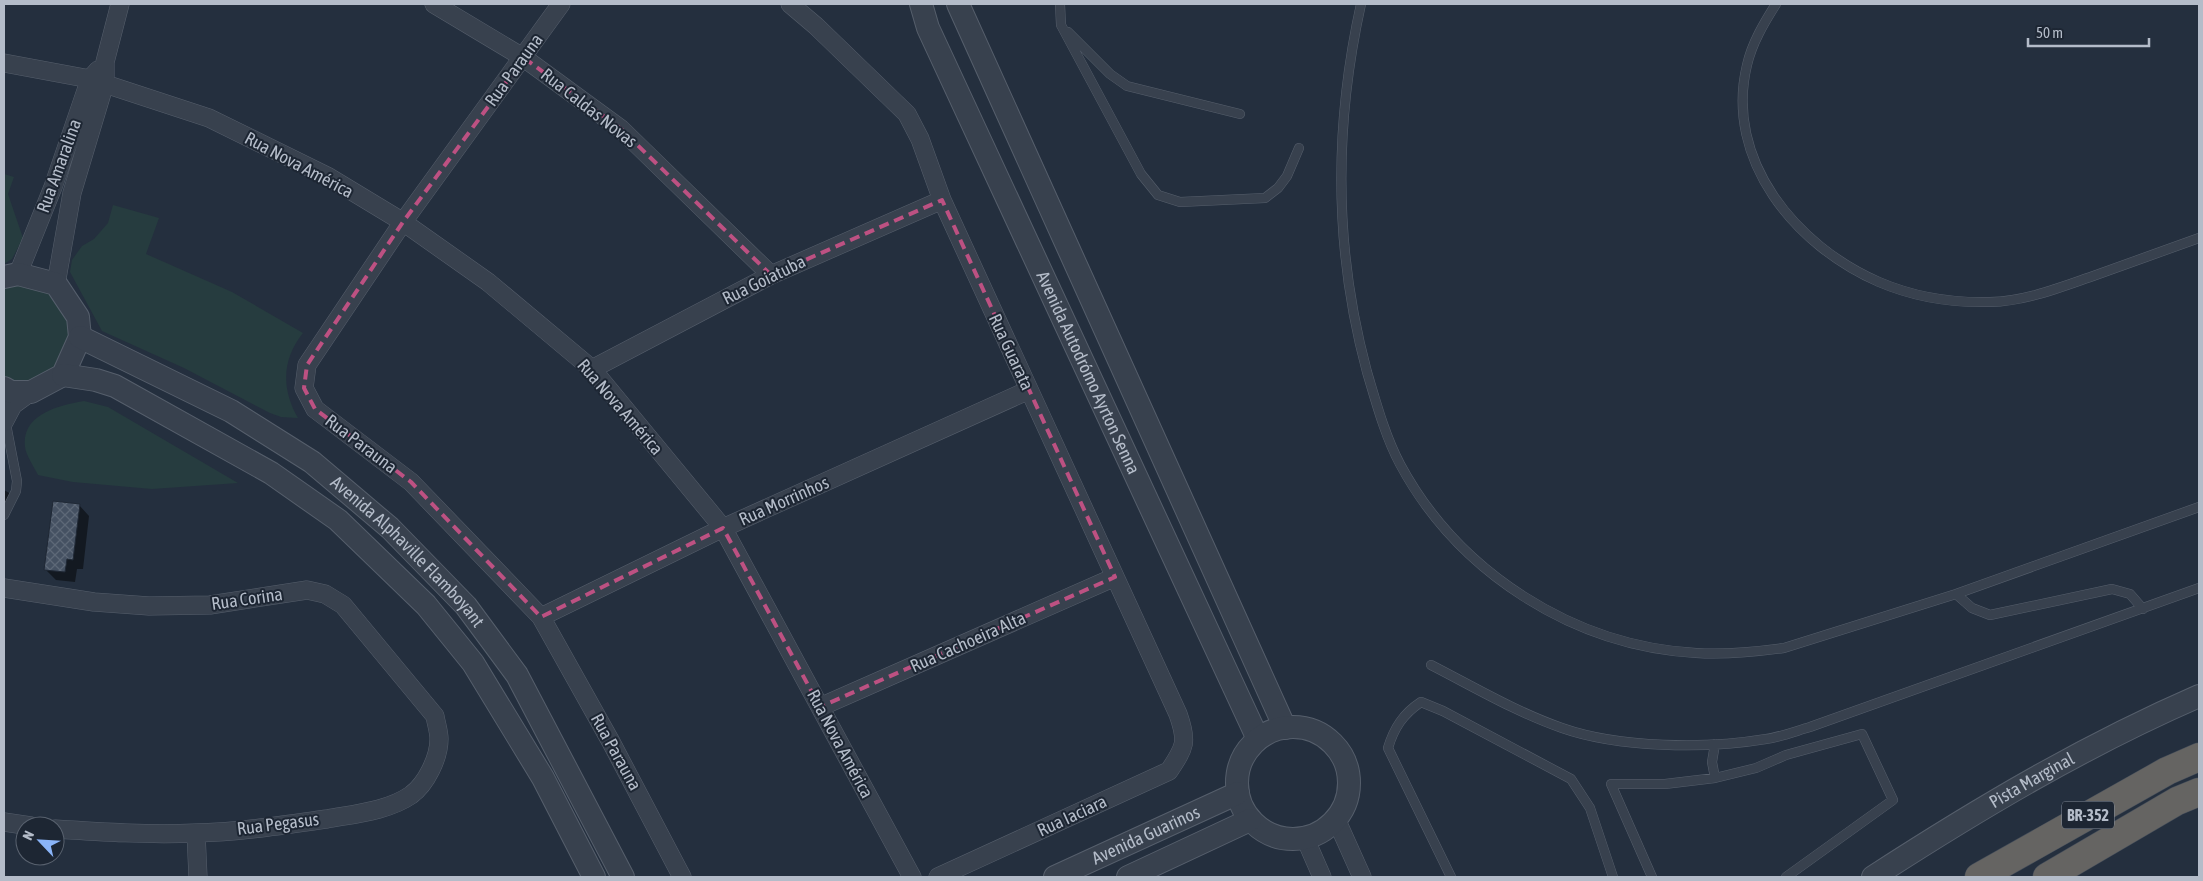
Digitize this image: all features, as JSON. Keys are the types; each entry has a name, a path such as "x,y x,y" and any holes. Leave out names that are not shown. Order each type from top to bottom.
{"highway":[{"name":"BR-352","path":"1978,877 2166,771 2199,757"},
{"name":"BR-352","path":"2046,877 2177,801 2199,792"}],"street":[{"name":"Rua Amaralina","path":"11,275 53,187 98,81 105,62 120,4"},
{"name":"Rua Caldas Novas","path":"434,4 524,58 621,129 771,275"},
{"name":"Rua Parauna","path":"561,4 524,58 404,222 307,365 304,388 315,409 411,482 541,617 611,742 682,877"},
{"name":"Rua Guarata","path":"790,4 816,26 907,114 920,139 942,200 1186,734"},
{"name":"Avenida Autodrómo Ayrton Senna","path":"921,4 928,28 1258,739"},
{"name":"Avenida Autodrómo Ayrton Senna","path":"958,4 1285,728"},
{"name":"Rua Nova América","path":"4,63 98,81 209,118 327,176 404,222 488,282 592,369 723,528 912,877"},
{"name":"Rua Amaralina","path":"56,284 72,193 98,81"},
{"name":"Rua Goiatuba","path":"592,369 771,275 942,200"},
{"path":"4,421 13,405 31,392 63,375 80,337 78,317 56,284 11,275"},
{"name":"Avenida Alphaville Flamboyant","path":"80,337 231,411 312,462 390,528 466,606 517,675 623,877"},
{"name":"Avenida Alphaville Flamboyant","path":"63,375 96,380 115,386 271,473 338,520 426,605 473,663 543,778 594,877"},
{"path":"4,388 11,392 31,392"},
{"name":"Rua Morrinhos","path":"541,617 723,528 1029,390"},
{"name":"Rua Cachoeira Alta","path":"820,707 1115,576"},
{"name":"Rua Corina","path":"4,588 94,602 149,606 210,605 307,590 325,594 343,605 435,716"},
{"name":"Pista Marginal","path":"1873,877 1957,823 2074,755 2199,696"},
{"name":"Rua Pegasus","path":"65,830 114,833 196,834 352,815 388,806 411,795 424,781 435,760 439,738 435,716"},
{"path":"1285,728 1304,728 1322,735 1337,747 1346,764 1349,783 1346,802 1336,819 1322,831 1305,838 1275,837 1262,830 1250,820 1242,807 1238,793 1237,778 1241,763 1248,750 1258,739 1271,732 1285,728"},
{"name":"Rua Iaciara","path":"938,877 1169,771 1183,750 1186,734"},
{"name":"Avenida Guarinos","path":"1055,877 1238,793"},
{"path":"1336,819 1362,877"},
{"name":"Avenida Guarinos","path":"1128,877 1250,820"},
{"path":"196,834 198,877"},
{"path":"1305,838 1322,877"}],"lane":[{"path":"1060,4 1061,25 1141,174 1158,195 1180,202 1265,198 1278,188 1287,176 1299,148"},
{"path":"1361,4 1347,80 1340,161 1344,242 1354,319 1373,392 1398,462 1428,508 1464,550 1485,569 1530,601 1582,627 1638,645 1696,653 1755,652 1784,648 1956,594 2199,507"},
{"path":"1776,4 1752,47 1747,65 1742,102 1747,140 1761,177 1783,208 1817,243 1858,271 1879,282 1924,296 1970,302 1992,302 2038,295 2199,238"},
{"path":"1061,25 1110,74 1127,86 1240,114"},
{"path":"4,421 17,481 16,491 4,515"},
{"path":"1431,665 1510,706 1562,728 1613,740 1715,744 1768,739 1810,727 2199,588"},
{"path":"1956,594 1972,608 1990,616 2112,589 2130,594 2143,609"},
{"path":"1451,877 1388,748 1393,730 1408,710 1421,702 1443,711 1571,779 1590,808 1613,877"},
{"path":"1652,877 1611,784 1665,784 1715,778 1756,768 1786,755 1862,734 1893,800 1786,877"},
{"path":"1715,744 1712,762 1715,778"}],"highlighted area":[{"path":"524,58 621,129 771,275 942,200 1115,577 820,707 723,528 541,617 411,482 315,409 304,388 307,365 403,222"}],"green space":[{"path":"4,174 14,177 8,194 23,238 12,259 4,264"},
{"path":"113,205 159,218 146,254 232,292 303,333 291,353 286,374 292,407 298,418 281,417 270,413 184,368 102,331 70,272 72,260 82,246 94,239 108,223"},
{"path":"4,286 41,286 67,307 71,352 39,383 4,382"},
{"path":"84,401 108,407 238,483 152,489 73,482 38,475 25,447 25,436 29,426 44,413 64,405"}],"building":[{"path":"53,501 80,504 73,560 67,559 65,572 44,570"}]}
